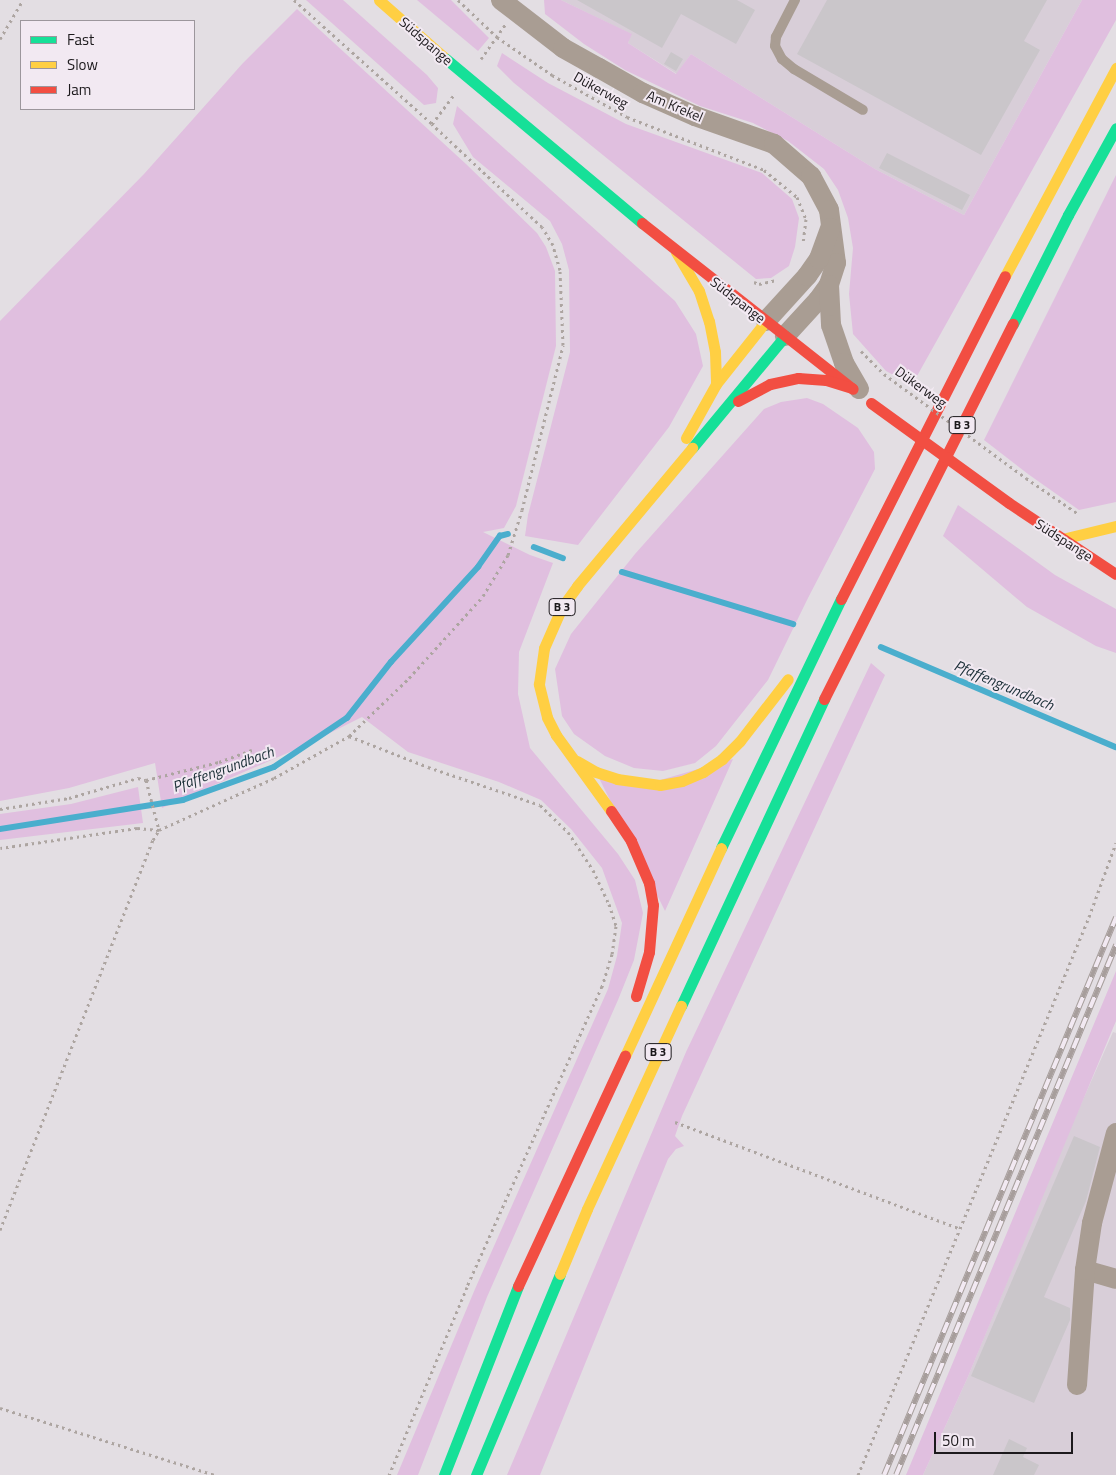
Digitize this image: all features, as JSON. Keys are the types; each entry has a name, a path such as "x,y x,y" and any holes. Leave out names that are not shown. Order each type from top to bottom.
{"main road":[{"name":"Südspange","path":"379,0 676,252 863,397 1008,503 1116,574"},
{"name":"B 3","path":"444,1475 514,1295 593,1120 827,626 975,332 1116,68"},
{"name":"B 3","path":"476,1475 587,1209 827,691 1068,215 1116,128"},
{"name":"B 3","path":"1068,215 1104,174"},
{"path":"676,252 699,291 709,321 715,352 716,384"},
{"name":"B 3","path":"664,479 716,384 737,355 766,321"},
{"name":"B 3","path":"631,1011 649,952 652,905 649,884 631,841 556,735 547,717 539,684 544,648 562,607 577,586 664,479 723,413 785,336"},
{"name":"B 3","path":"723,413 753,392 770,384 798,378 826,380 863,397"},
{"path":"1062,539 1116,526"},
{"name":"B 3","path":"574,759 596,772 617,779 640,783 660,785 682,781 703,772 722,759 740,741 827,626"},
{"name":"B 3","path":"593,1120 625,1029"}],"street":[{"name":"Am Krekel","path":"511,4 563,48 643,93 695,116 774,144 812,176 826,200 832,222 836,264 829,285 785,336"},
{"path":"766,321 791,295 818,260 828,240 832,222"},
{"name":"Am Krekel","path":"829,285 830,318 837,344 863,397"},
{"path":"1076,1385 1085,1270 1092,1223 1116,1133"},
{"path":"1085,1270 1116,1279"}],"lane":[{"path":"795,0 776,37 775,46 782,59 794,69 863,110"}],"path":[{"path":"0,39 23,0"},
{"path":"0,848 137,828 159,830 274,778 349,736 409,678 483,596 508,555 522,510 563,345 560,270 553,245 542,227 432,124 294,0"},
{"name":"Dükerweg","path":"458,0 497,37 552,76 627,117 764,170 797,196 806,219 799,253"},
{"path":"477,64 497,37"},
{"path":"432,124 460,87"},
{"path":"748,280 759,284 779,280 791,295"},
{"name":"Dükerweg","path":"859,348 884,374 1026,478 1077,513 1086,514"},
{"path":"349,736 428,767 540,805 568,832 593,870 609,904 616,926 612,954 602,986 467,1287 389,1475"},
{"path":"0,809 69,798 130,780 146,780 219,762 252,750"},
{"path":"0,1230 145,859 159,830 146,780"},
{"path":"858,1475 1089,917 1116,843"},
{"path":"675,1122 961,1229"},
{"path":"0,1408 215,1475"}],"shaded area":[{"path":"306,0 343,0 427,75 438,88 436,103 424,105"},
{"path":"417,0 451,0 489,38 478,51"},
{"path":"544,0 561,0 632,34 628,43 676,74 691,54 875,169 964,215 1082,0 1116,0 1116,20 912,385 886,371 853,334 849,294 853,248 848,218 838,190 824,169 788,141 753,123 700,106 625,70 584,44 545,14"},
{"path":"561,0 1082,0 964,215 875,169 691,54 677,74 628,43 631,34"},
{"path":"297,9 466,164 537,233 546,247 555,271 556,346 516,506 504,528 483,532 530,555 553,563 519,652 518,694 530,748 618,854 635,880 643,913 634,960 618,1000 487,1297 418,1475 397,1475 475,1289 608,989 617,956 622,923 602,868 571,829 541,800 499,782 408,752 362,717 308,744 162,808 155,763 69,788 0,801 0,321 144,174 243,63"},
{"path":"502,53 548,83 626,124 762,173 792,199 799,218 795,247 789,266 771,278 756,279 514,83 497,66"},
{"path":"457,106 675,301 696,334 703,366 669,427 578,545 525,536 528,515 570,352 569,270 562,244 550,221 473,157 453,124"},
{"path":"1116,175 1116,502 1079,510 984,440"},
{"path":"807,398 823,404 858,428 874,452 875,469 768,680 716,746 695,763 663,771 634,768 605,756 574,734 562,716 555,669 571,634 635,554 764,409 781,402"},
{"path":"958,505 1055,575 1116,609 1116,653 1096,646 1027,607 943,536"},
{"path":"871,663 885,675 682,1116 675,1136 684,1146 676,1149 668,1159 540,1475 507,1475 686,1052"},
{"path":"733,759 665,911 599,778 636,787"},
{"path":"138,787 143,823 0,840 0,814 71,804"},
{"path":"1116,971 1116,1021 967,1379 923,1475 906,1475"},
{"path":"1113,1032 1116,1033 1116,1475 923,1475 967,1379 1066,1138"}],"building":[{"path":"577,0 737,0 755,10 736,44 681,14 662,48"},
{"path":"827,0 1047,0 1024,41 1040,50 981,155 797,54"},
{"path":"671,52 683,59 676,71 664,64"},
{"path":"887,153 970,195 962,210 879,168"},
{"path":"1074,1136 1100,1147 1086,1201 1044,1297 1070,1308 1070,1320 1034,1403 971,1376"},
{"path":"1009,1439 1027,1448 1023,1457 1039,1465 1034,1475 993,1475"}],"waterway":[{"name":"Pfaffengrundbach","path":"0,829 183,800 274,767 347,718 391,662 478,567 500,536 508,534"},
{"name":"Pfaffengrundbach","path":"534,547 563,558"},
{"name":"Pfaffengrundbach","path":"622,572 793,624"},
{"name":"Pfaffengrundbach","path":"881,647 1116,747"}],"railway":[{"path":"884,1475 1116,917"},
{"path":"896,1475 1116,945"}],"traffic: fast":[{"path":"446,59 495,100"},
{"path":"495,100 642,223"},
{"path":"1013,324 1068,215 1116,128"},
{"path":"692,448 785,336"},
{"path":"721,848 841,599"},
{"path":"681,1006 824,699"},
{"path":"476,1475 560,1274"},
{"path":"444,1475 518,1286"}],"traffic: slow":[{"path":"379,0 446,59"},
{"path":"1005,276 1116,68"},
{"path":"676,252 699,291 709,321 715,352 716,384"},
{"path":"686,438 716,384 766,321"},
{"path":"611,811 556,735 547,717 539,684 544,648 562,607 577,586 692,448"},
{"path":"1062,539 1116,526"},
{"path":"577,761 596,772 617,779 660,785 682,781 703,772 722,759 740,741 788,679"},
{"path":"625,1056 721,848"},
{"path":"560,1274 587,1209 681,1006"}],"traffic: jam":[{"path":"642,223 853,389"},
{"path":"841,599 1005,276"},
{"path":"824,699 1013,324"},
{"path":"738,401 770,384 798,378 826,380 852,388"},
{"path":"871,403 1009,503"},
{"path":"1009,503 1116,574"},
{"path":"611,811 631,841 649,883 653,905 649,952 636,996"},
{"path":"518,1286 625,1056"}]}
